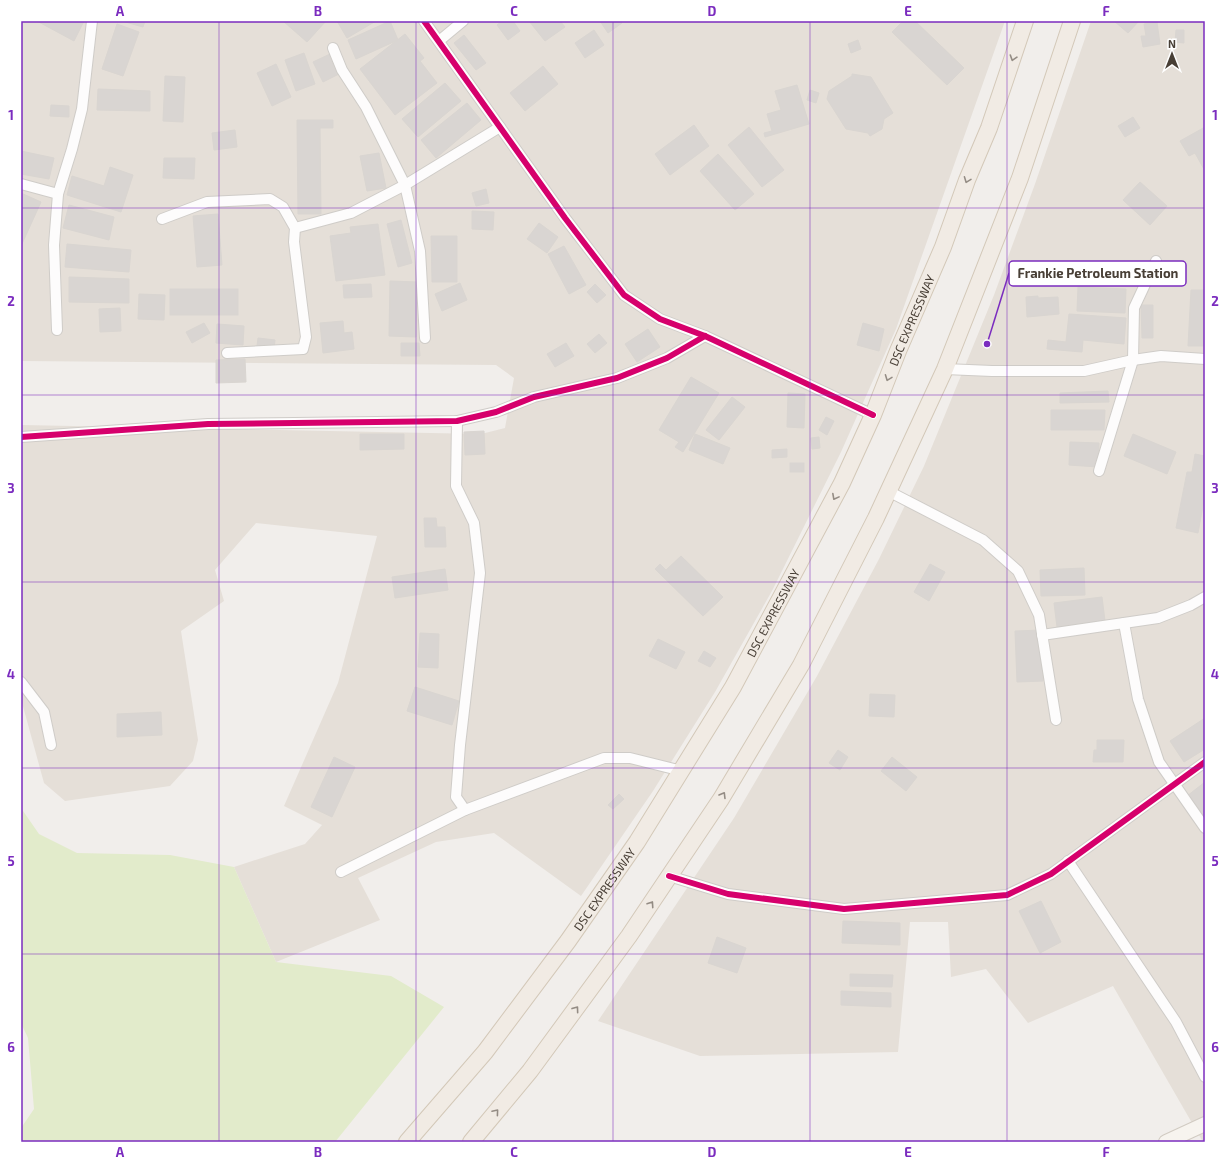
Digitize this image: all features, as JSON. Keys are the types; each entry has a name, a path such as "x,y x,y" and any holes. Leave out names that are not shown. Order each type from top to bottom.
{"main road":[{"name":"DSC EXPRESSWAY","path":"407,1142 485,1052 526,997 637,842 733,687 842,483 873,415 943,247 967,180 989,128 1025,21"},
{"path":"471,1142 530,1071 630,936 721,799 801,665 888,491 945,369 1020,178 1072,21"}],"street":[{"path":"58,330 54,245 58,194 72,149 82,109 92,21"},
{"path":"424,21 565,218 624,295 660,319 705,336 873,415"},
{"path":"439,41 463,21"},
{"path":"333,48 342,70 366,107 405,185 420,251 425,338"},
{"path":"295,228 351,213 405,185 500,127"},
{"path":"21,184 58,194"},
{"path":"162,218 207,202 270,198 283,207 295,228 294,242 306,337 303,349 228,352"},
{"path":"1099,471 1133,360 1134,308 1156,261"},
{"path":"21,437 208,424 457,421 496,412 534,397 617,378 667,358 705,336"},
{"path":"945,369 992,372 1084,372 1133,360 1161,356 1205,359"},
{"path":"457,421 456,486 474,523 480,574 456,797 465,810"},
{"path":"888,491 983,540 1018,571 1039,615 1056,720"},
{"path":"1042,635 1158,618 1191,605 1205,597"},
{"path":"1124,623 1138,699 1159,762 1205,828"},
{"path":"21,682 44,712 51,745"},
{"path":"342,872 465,810 604,758 630,758 682,771"},
{"path":"669,876 728,894 844,910 1007,895 1051,874 1205,762"},
{"path":"1068,861 1176,1022 1205,1077"},
{"path":"1166,1142 1205,1124"}],"shaded area":[{"path":"21,21 1005,21 896,329 841,452 773,589 715,692 653,791 581,896 494,833 436,842 358,878 380,920 276,962 234,867 305,844 322,825 284,806 338,683 377,536 256,523 215,570 224,601 181,631 198,740 193,761 170,786 65,801 44,783 21,699 21,425 481,434 505,428 514,378 496,365 21,361"},
{"path":"1091,21 1205,21 1205,1142 1203,1142 1113,986 1028,1023 986,969 951,977 948,922 910,922 898,1052 700,1056 598,1021 734,818 817,676 879,559 924,466 994,295 1035,184"}],"green space":[{"path":"21,808 39,834 77,853 170,855 234,867 276,962 391,976 444,1007 335,1142 21,1142 21,1128 34,1109 28,1038 21,1023"}],"building":[{"path":"37,21 84,21 74,41"},
{"path":"122,21 145,21 143,27"},
{"path":"283,21 326,21 307,42"},
{"path":"337,21 376,21 347,38"},
{"path":"390,21 398,40 356,59 348,40"},
{"path":"502,21 513,21 520,31 508,40 497,25"},
{"path":"529,21 560,21 565,27 545,41"},
{"path":"600,21 621,21 622,23 608,33"},
{"path":"903,21 915,21 964,68 947,85 892,32"},
{"path":"1114,21 1139,21 1128,33"},
{"path":"1157,22 1160,44 1143,47 1141,36 1146,36 1144,24"},
{"path":"117,24 139,32 123,76 102,69"},
{"path":"594,30 604,45 585,58 575,43"},
{"path":"1176,30 1184,30 1184,43 1175,42"},
{"path":"405,34 424,58 420,61 437,83 395,115 360,69"},
{"path":"464,35 486,63 476,70 454,43"},
{"path":"858,40 861,49 851,53 848,44"},
{"path":"304,53 315,84 296,91 285,60"},
{"path":"330,54 339,74 323,82 313,62"},
{"path":"276,64 291,97 272,106 257,73"},
{"path":"543,66 558,84 525,111 510,93"},
{"path":"852,74 871,77 893,113 884,119 882,129 870,136 868,133 846,129 827,99 829,91 852,76"},
{"path":"165,76 185,77 183,122 163,121"},
{"path":"445,83 461,101 418,137 402,119"},
{"path":"797,85 809,124 765,137 764,133 772,131 767,114 781,110 775,91"},
{"path":"98,89 150,91 150,111 97,110"},
{"path":"810,90 819,93 816,103 807,100"},
{"path":"467,103 481,120 436,158 421,140"},
{"path":"51,105 69,106 69,117 50,116"},
{"path":"1133,117 1140,128 1125,137 1118,126"},
{"path":"297,120 333,120 333,128 320,128 321,214 298,214"},
{"path":"694,125 709,146 670,175 655,154"},
{"path":"749,127 784,170 762,187 728,145"},
{"path":"1205,127 1205,171 1195,153 1189,156 1180,141"},
{"path":"235,130 237,147 214,150 212,133"},
{"path":"21,151 54,158 49,179 21,174"},
{"path":"379,153 386,188 367,191 360,156"},
{"path":"718,154 754,194 735,210 700,171"},
{"path":"164,158 195,158 194,179 163,178"},
{"path":"110,167 133,175 121,212 67,195 72,176 104,186"},
{"path":"1140,182 1167,206 1150,225 1123,200"},
{"path":"486,189 489,203 476,206 472,193"},
{"path":"21,193 41,202 21,246"},
{"path":"69,205 114,217 109,240 63,228"},
{"path":"472,211 494,212 493,230 472,229"},
{"path":"218,214 222,265 197,267 193,216"},
{"path":"401,220 412,263 398,267 387,224"},
{"path":"539,223 558,237 547,253 527,239"},
{"path":"378,224 385,275 336,281 330,236 351,233 350,227"},
{"path":"431,236 457,236 457,282 432,282"},
{"path":"67,244 131,250 129,272 65,267"},
{"path":"564,246 586,285 569,294 548,254"},
{"path":"69,277 129,279 129,303 69,302"},
{"path":"390,281 417,282 416,337 389,336"},
{"path":"460,283 467,300 442,311 435,294"},
{"path":"371,284 372,297 344,298 343,285"},
{"path":"595,284 606,295 597,303 587,292"},
{"path":"1078,287 1126,289 1125,313 1077,311"},
{"path":"170,289 238,289 238,315 170,315"},
{"path":"1191,290 1205,290 1205,346 1188,346"},
{"path":"139,294 165,295 164,320 138,319"},
{"path":"1038,296 1038,298 1058,297 1059,314 1027,317 1026,297"},
{"path":"1141,305 1153,305 1153,338 1142,338"},
{"path":"120,308 121,331 100,332 99,309"},
{"path":"1069,314 1126,318 1124,344 1083,340 1082,352 1047,349 1048,340 1066,342"},
{"path":"343,321 344,333 352,332 354,349 323,353 320,323"},
{"path":"204,323 210,333 192,343 186,332"},
{"path":"863,323 884,329 879,351 857,345"},
{"path":"217,324 244,326 243,345 216,343"},
{"path":"648,329 660,347 637,362 625,344"},
{"path":"599,334 607,343 595,353 587,344"},
{"path":"258,338 275,340 274,349 257,346"},
{"path":"401,343 419,343 420,356 401,356"},
{"path":"566,343 574,356 555,367 547,354"},
{"path":"245,359 246,382 216,383 216,360"},
{"path":"691,377 719,393 683,452 675,447 679,442 659,430"},
{"path":"1108,391 1109,402 1060,403 1060,393"},
{"path":"788,393 805,394 804,428 787,427"},
{"path":"732,397 745,407 719,440 706,430"},
{"path":"1051,410 1105,410 1104,430 1051,430"},
{"path":"826,417 834,421 827,435 819,430"},
{"path":"484,431 485,454 465,455 464,432"},
{"path":"360,434 404,434 404,449 360,450"},
{"path":"695,434 730,448 723,464 689,450"},
{"path":"1133,434 1176,452 1167,474 1124,456"},
{"path":"819,437 820,448 812,449 811,438"},
{"path":"1070,442 1099,443 1098,467 1069,465"},
{"path":"787,449 787,457 772,458 772,450"},
{"path":"1195,454 1205,456 1205,495 1198,533 1176,528 1187,472 1192,472"},
{"path":"790,463 804,463 804,472 790,472"},
{"path":"424,518 436,518 437,527 445,527 446,547 425,547"},
{"path":"681,556 723,597 703,616 655,569 660,564 666,570"},
{"path":"930,564 945,572 929,601 914,592"},
{"path":"1084,568 1085,595 1041,596 1040,570"},
{"path":"445,569 448,590 395,598 392,577"},
{"path":"1102,597 1105,621 1057,627 1054,603"},
{"path":"1041,630 1043,681 1017,682 1015,631"},
{"path":"420,633 439,634 438,668 418,667"},
{"path":"658,639 685,652 676,669 649,656"},
{"path":"704,651 716,658 710,667 698,661"},
{"path":"415,687 459,701 452,725 407,711"},
{"path":"870,694 895,695 894,717 869,716"},
{"path":"161,712 162,735 117,737 117,714"},
{"path":"1205,718 1205,749 1184,762 1170,741"},
{"path":"1097,740 1124,740 1123,762 1093,762 1094,750 1097,750"},
{"path":"838,750 848,757 840,770 829,763"},
{"path":"334,757 355,767 332,817 311,807"},
{"path":"892,757 917,777 906,791 881,771"},
{"path":"1205,782 1205,815 1203,817 1187,796"},
{"path":"619,794 624,799 613,809 608,805"},
{"path":"1041,901 1061,942 1040,953 1019,911"},
{"path":"843,921 900,923 900,945 842,943"},
{"path":"717,937 746,948 737,973 708,963"},
{"path":"850,974 893,975 892,987 850,986"},
{"path":"841,991 891,993 891,1007 841,1005"}],"cycle path":[{"path":"424,21 565,218 624,295 660,319 705,336 873,415"},
{"path":"21,437 208,424 457,421 496,412 534,397 617,378 667,358 705,336"},
{"path":"669,876 728,894 844,909 1007,895 1051,874 1205,762"}],"place":[{"name":"Frankie Petroleum Station","path":"987,344"}]}
